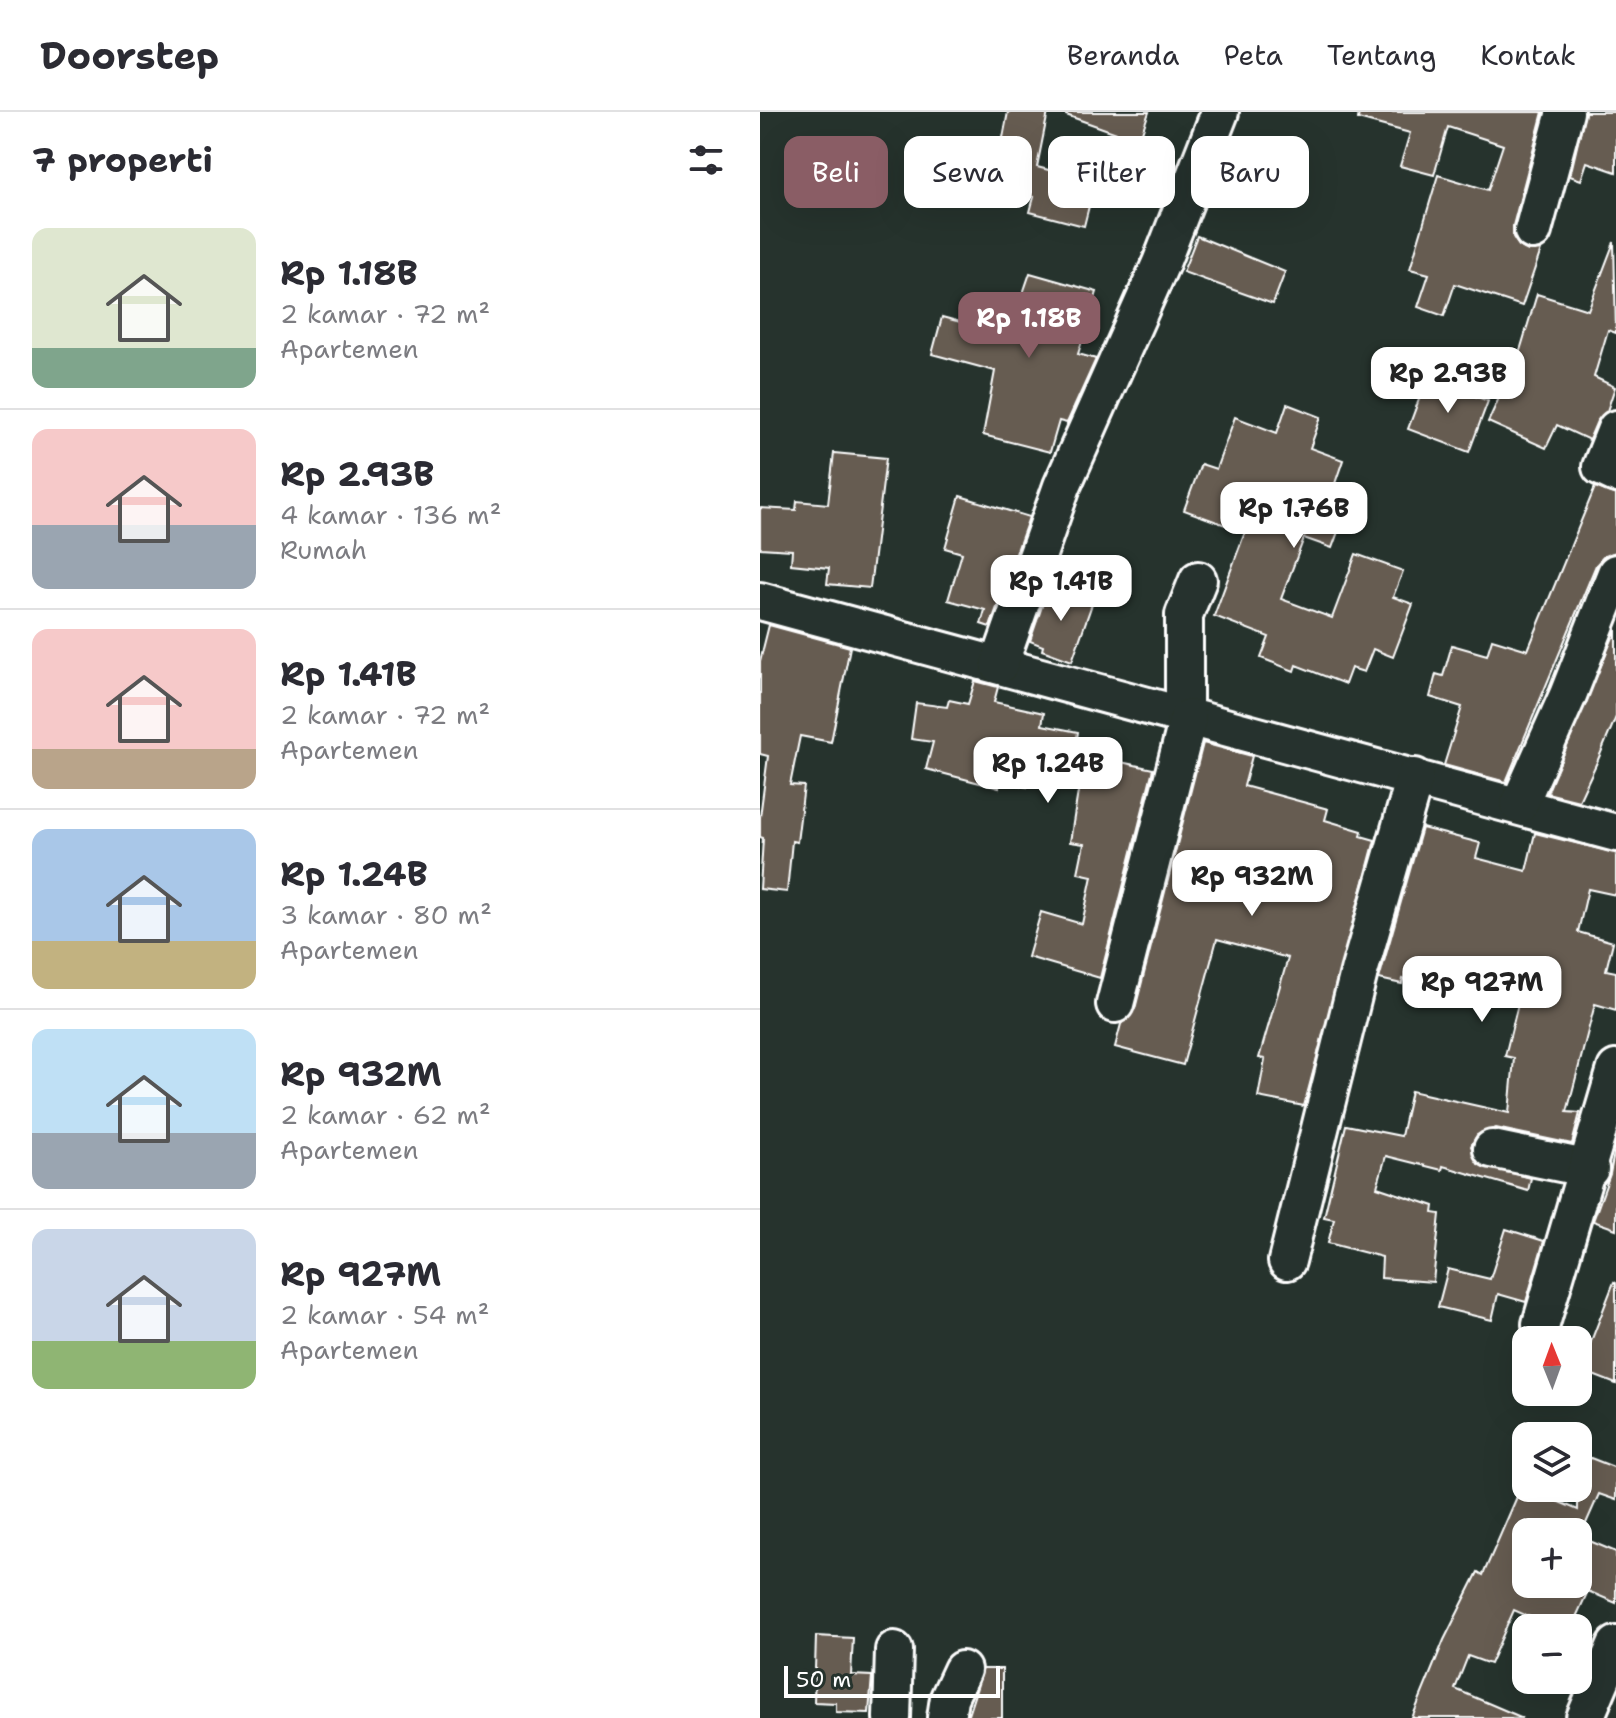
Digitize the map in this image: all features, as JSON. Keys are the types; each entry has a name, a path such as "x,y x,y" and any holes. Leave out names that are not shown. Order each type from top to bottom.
{"street":[{"path":"999,665 1062,486 1187,201 1220,112"},
{"path":"1533,231 1565,112"},
{"path":"1616,429 1601,467 1616,474"},
{"path":"1519,805 1616,573"},
{"path":"1115,1004 1186,718 1184,615 1198,580"},
{"path":"760,601 1186,718 1519,805 1612,821"},
{"path":"1287,1261 1359,972 1415,777"},
{"path":"1541,1324 1590,1169 1616,1069"},
{"path":"1492,1149 1590,1169"},
{"path":"1585,1718 1616,1645"},
{"path":"892,1718 894,1650"},
{"path":"946,1718 949,1698 962,1670"}],"building":[{"path":"1008,112 1048,112 1037,167 1048,170 1048,208 1088,208 1084,226 1030,212 1034,197 1032,136 1003,136"},
{"path":"1066,112 1149,112 1141,136 1125,136 1066,115"},
{"path":"1359,112 1543,112 1513,226 1513,237 1519,246 1528,251 1541,250 1522,306 1455,284 1444,316 1418,307 1429,274 1410,269 1438,175 1488,190 1503,145 1448,127 1434,175 1400,166 1410,133 1358,119"},
{"path":"1585,112 1616,112 1616,172 1587,162 1581,180 1570,176"},
{"path":"1197,236 1285,272 1273,304 1183,272"},
{"path":"1614,242 1616,333 1608,330 1594,377 1615,387 1607,411 1597,421 1589,440 1557,425 1546,448 1488,422 1519,354 1537,294 1588,310"},
{"path":"1030,273 1097,292 1078,354 1096,359 1067,423 1059,421 1050,452 983,435 995,371 932,354 942,317 997,332 1004,310 1016,314"},
{"path":"1427,378 1488,401 1469,452 1408,429"},
{"path":"1287,404 1321,417 1310,448 1343,460 1328,504 1346,510 1332,548 1304,538 1281,599 1332,618 1356,554 1403,571 1393,597 1413,604 1393,657 1373,649 1364,672 1351,668 1345,684 1296,665 1294,671 1261,658 1269,637 1214,616 1245,532 1184,510 1201,464 1216,469 1235,417 1277,433"},
{"path":"834,453 886,458 870,588 827,584 829,568 791,564 792,550 760,548 760,508 796,510 797,501 828,504"},
{"path":"1595,487 1616,495 1616,552 1604,556 1596,565 1506,782 1444,765 1462,707 1430,697 1436,674 1443,676 1452,645 1487,655 1492,639 1528,650"},
{"path":"960,496 1029,517 990,627 981,624 985,610 948,600 962,553 945,548"},
{"path":"1049,586 1093,601 1072,661 1042,650 1043,646 1030,641"},
{"path":"769,625 850,647 831,742 800,736 790,785 804,786 797,842 792,841 787,892 760,889 763,838 760,837 760,817 768,756 760,754 760,661"},
{"path":"1616,630 1616,717 1597,762 1579,801 1547,793"},
{"path":"975,681 998,687 994,702 1044,713 1042,725 1078,732 1077,738 1095,741 1093,756 1153,769 1100,978 1028,957 1041,912 1082,924 1092,876 1078,873 1084,844 1070,842 1081,773 1032,764 1027,787 1000,781 999,788 926,769 933,742 911,739 916,703 947,707 949,700 968,704"},
{"path":"1203,743 1252,756 1244,786 1328,809 1325,820 1362,831 1361,836 1375,840 1304,1106 1258,1097 1265,1059 1259,1058 1288,958 1217,939 1183,1065 1115,1047 1121,1024 1135,1009"},
{"path":"1422,828 1480,843 1476,858 1526,871 1535,833 1616,853 1616,895 1588,889 1578,932 1613,942 1606,970 1616,972 1616,1010 1595,1004 1567,1112 1580,1113 1572,1144 1496,1128 1477,1135 1471,1146 1478,1164 1531,1178 1528,1191 1443,1166 1442,1170 1386,1156 1377,1187 1434,1206 1433,1213 1440,1214 1433,1282 1381,1278 1382,1257 1328,1243 1334,1219 1324,1217 1346,1125 1401,1136 1411,1091 1509,1113 1514,1058 1505,1056 1519,1000 1437,977 1435,987 1403,979 1402,984 1379,979"},
{"path":"1616,1143 1616,1229 1593,1221 1610,1174"},
{"path":"1506,1229 1544,1241 1526,1302 1498,1294 1492,1320 1438,1307 1448,1269 1490,1279"},
{"path":"1614,1282 1616,1384 1592,1375 1592,1339"},
{"path":"1592,1459 1616,1468 1616,1500 1599,1494 1588,1518 1512,1518 1512,1598 1585,1598 1577,1614 1523,1614 1514,1610 1490,1664 1468,1656 1455,1689 1523,1718 1412,1718 1444,1640 1478,1572 1483,1575 1515,1502 1559,1502 1578,1510 1578,1502 1592,1502"},
{"path":"1592,1542 1616,1552 1616,1603 1592,1593"},
{"path":"816,1636 853,1638 851,1675 872,1676 869,1713 836,1712 836,1703 814,1702"},
{"path":"983,1669 1002,1669 1002,1718 967,1718"}]}
